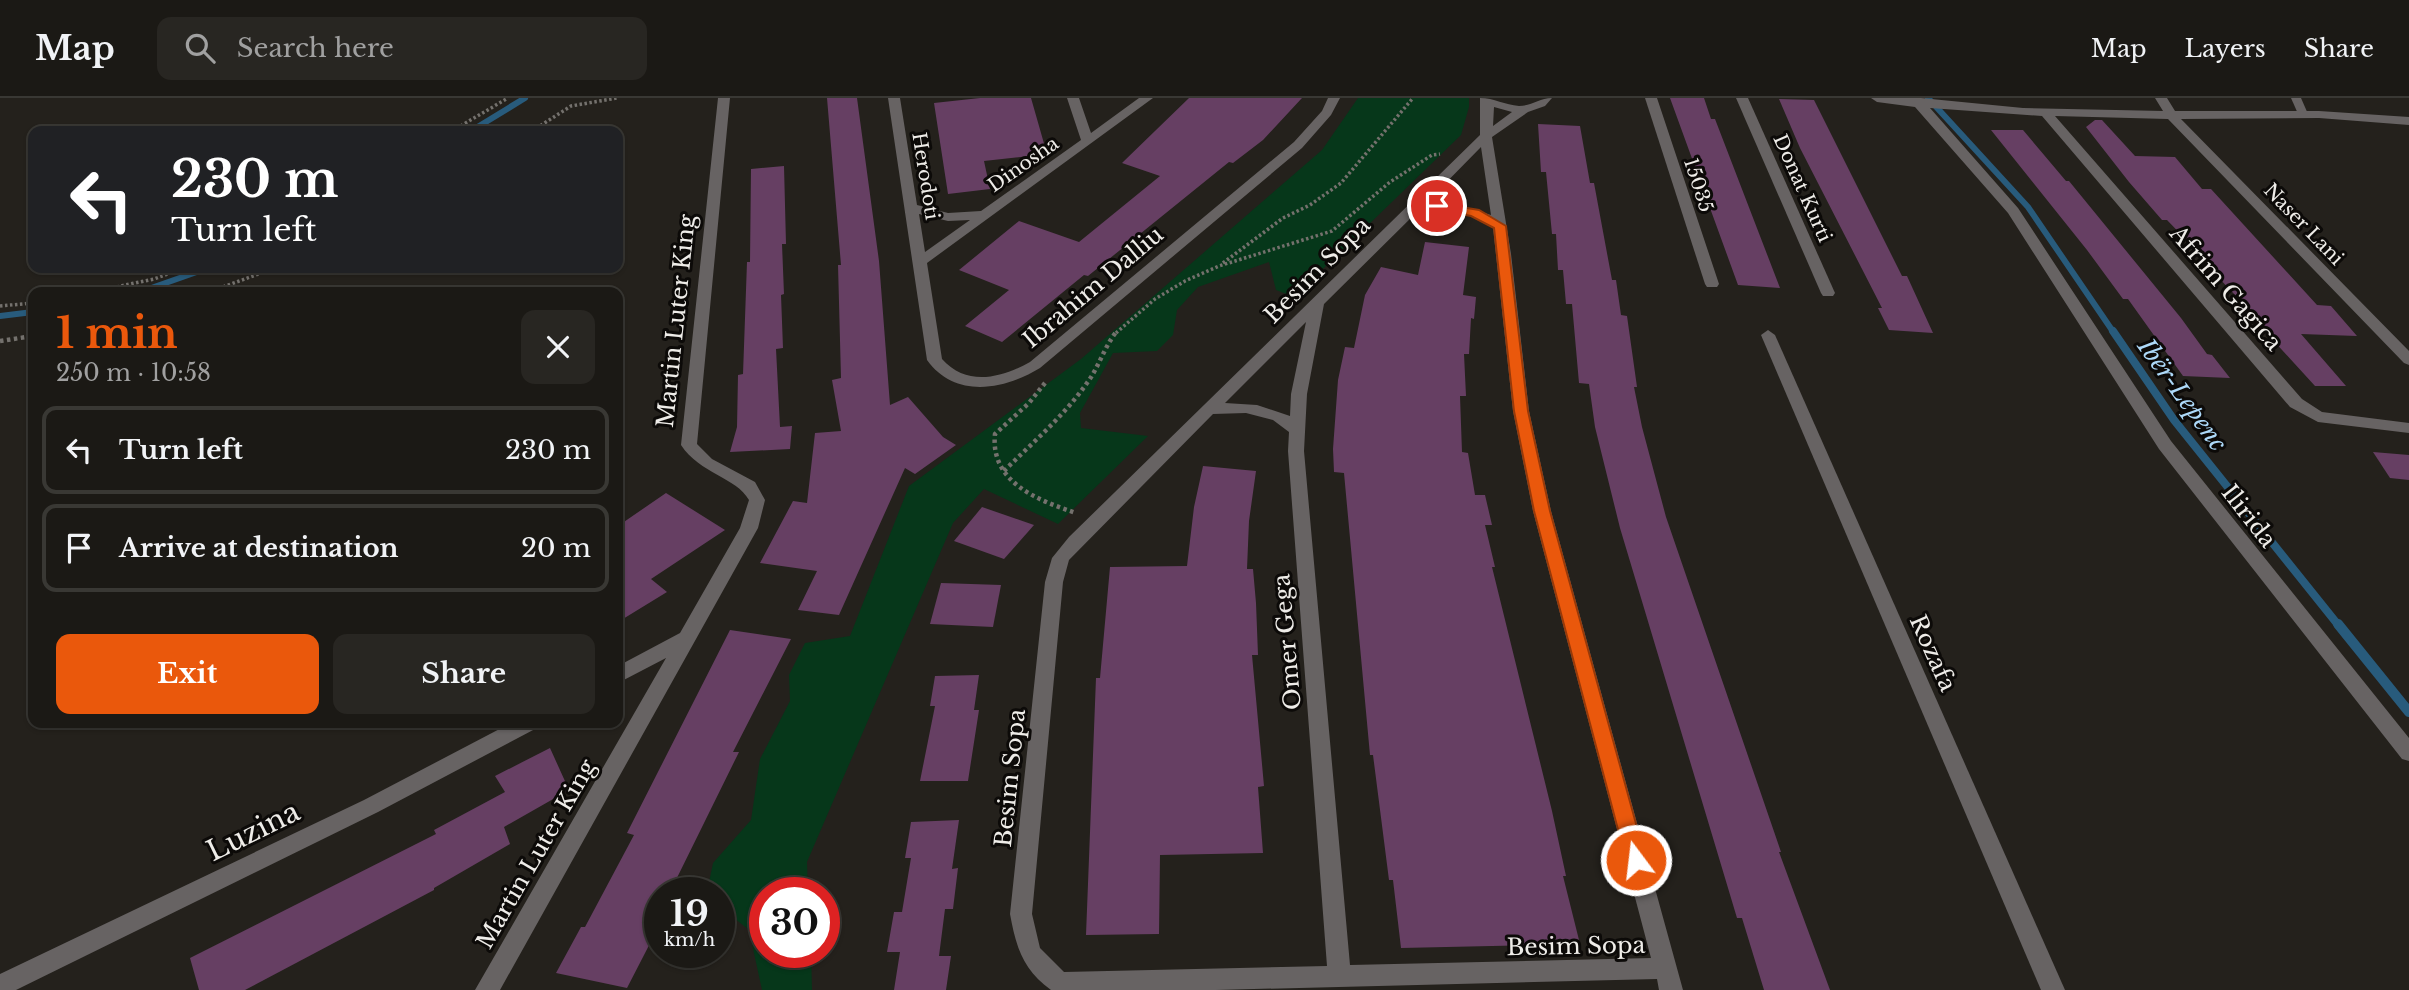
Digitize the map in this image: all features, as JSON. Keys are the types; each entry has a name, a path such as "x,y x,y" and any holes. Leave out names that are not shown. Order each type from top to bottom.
{"street":[{"name":"Martin Luter King","path":"487,990 749,527 757,500 749,486 706,463 688,445 723,98"},
{"name":"Herodoti","path":"894,98 921,261"},
{"path":"1073,98 1088,142"},
{"name":"Dinosha","path":"921,261 1147,98"},
{"name":"Ibrahim Dalliu","path":"921,261 935,360 942,370 951,377 979,382 1009,378 1025,372 1298,145 1327,112 1334,98"},
{"name":"Besim Sopa","path":"1546,98 1541,105 1525,109 1505,108 1487,99 1479,143 1500,226 1521,411 1542,511 1671,990"},
{"name":"15035","path":"1651,98 1712,284"},
{"name":"Donat Kurti","path":"1742,98 1828,293"},
{"path":"1877,98 2020,111 2171,115 2303,114 2409,121"},
{"path":"2015,98 2020,111"},
{"name":"Naser Lani","path":"2161,98 2171,115 2409,360"},
{"name":"Ilirida","path":"1917,101 2006,202 2165,445 2409,753"},
{"name":"Besim Sopa","path":"1525,109 1479,143 1061,558 1054,582 1021,914 1026,941 1037,967 1060,983 1665,968"},
{"name":"Afrim Gagica","path":"2045,112 2296,403 2318,417 2409,428"},
{"path":"1416,206 1457,208 1490,219 1500,226"},
{"path":"912,208 960,218 990,211"},
{"name":"Omer Gega","path":"1317,305 1299,394 1297,465 1339,976"},
{"name":"Rozafa","path":"1768,335 2053,990"},
{"path":"1211,409 1231,407 1269,412 1286,420 1297,430"},
{"path":"623,672 687,638"},
{"name":"Luzina","path":"0,986 371,806 519,728"}],"lane":[{"path":"2296,98 2303,114"}],"path":[{"path":"460,126 508,98"},
{"path":"541,126 571,106 617,98"},
{"path":"1219,266 1283,219 1310,205 1341,183 1413,98"},
{"path":"1004,471 1073,401 1089,381 1107,344 1118,330 1155,299 1185,281 1219,266 1332,231 1391,182 1432,155 1479,143"},
{"path":"116,287 170,273"},
{"path":"223,287 261,273"},
{"path":"0,306 28,303"},
{"path":"0,341 28,337"},
{"path":"1063,341 1052,375 1028,403 995,434 992,442 994,454 1013,482 1041,502 1097,520"}],"green space":[{"path":"1358,98 1469,98 1461,135 1294,297 1276,290 1269,262 1198,287 1177,310 1173,335 1157,351 1113,353 1080,413 1081,428 1148,436 1058,524 984,489 953,523 807,862 808,877 749,877 749,930 735,919 735,877 710,877 713,863 751,820 760,759 790,701 789,675 805,643 850,636 909,486 1081,359 1322,150"},
{"path":"757,968 811,968 812,990 762,990"}],"building":[{"path":"827,98 857,98 879,261 890,405 908,397 943,437 956,445 915,474 905,468 839,615 798,610 817,571 760,563 793,501 807,503 815,433 841,431 832,380 841,378 838,265 841,265"},
{"path":"980,98 1031,98 1047,154 984,161 990,189 948,194 934,103"},
{"path":"1189,98 1302,98 1263,140 1233,163 1229,162 1002,342 965,326 1009,290 959,270 1019,221 1079,242 1160,176 1122,163"},
{"path":"1670,98 1704,98 1711,119 1715,119 1780,288 1738,285"},
{"path":"1779,99 1814,100 1902,276 1907,276 1933,333 1889,330 1878,308 1882,308 1800,148"},
{"path":"2095,120 2102,120 2135,156 2175,157 2202,189 2211,189 2317,305 2331,306 2357,336 2301,334 2346,386 2315,386 2217,276 2221,276 2167,220 2162,220 2129,182 2086,127"},
{"path":"1538,124 1580,126 1590,183 1594,183 1612,280 1616,280 1621,315 1627,316 1637,387 1634,387 1666,517 1779,852 1830,990 1764,990 1742,918 1737,918 1620,528 1595,427 1589,384 1579,383 1572,304 1566,304 1563,270 1558,270 1556,234 1552,234 1546,172 1541,172"},
{"path":"1991,130 2023,130 2066,181 2069,181 2181,318 2207,354 2212,355 2230,378 2183,376 2128,299 2123,299"},
{"path":"784,166 786,244 782,244 783,348 776,349 780,427 792,426 790,449 730,452 737,427 738,375 743,374 747,262 750,262 751,169"},
{"path":"1425,242 1469,247 1463,295 1476,297 1474,319 1471,318 1469,354 1464,354 1466,396 1460,396 1462,452 1468,453 1475,495 1485,495 1492,525 1485,525 1495,567 1492,567 1552,811 1566,876 1563,876 1580,944 1401,948 1393,880 1389,880 1373,755 1370,755 1344,473 1334,472 1333,449 1338,380 1345,347 1354,348 1365,295 1381,267 1418,275"},
{"path":"2373,452 2409,455 2409,480 2390,478"},
{"path":"1203,466 1256,471 1249,521 1247,569 1253,569 1256,603 1258,655 1252,655 1264,786 1258,787 1263,853 1160,855 1159,934 1086,935 1096,678 1100,678 1110,567 1187,566 1194,507"},
{"path":"666,493 725,530 651,579 667,592 623,619 623,523"},
{"path":"982,507 1034,525 1004,559 954,541"},
{"path":"941,583 1001,585 993,627 930,624"},
{"path":"730,630 791,639 733,752 739,752 677,877 644,877 644,955 627,988 556,973 581,927 585,927 634,835 627,833"},
{"path":"979,675 974,710 979,710 968,781 920,781 935,706 930,706 935,676"},
{"path":"550,748 569,790 504,827 510,844 434,890 245,990 199,990 190,958 436,834 434,830 505,792 495,776"},
{"path":"959,820 952,869 958,868 953,909 945,909 939,956 951,956 946,990 894,990 900,952 887,952 894,912 902,912 911,858 905,858 911,822"}],"waterway":[{"name":"Ibër-Lepenc","path":"479,126 525,98"},
{"name":"Ibër-Lepenc","path":"1928,98 2028,207 2114,333"},
{"name":"Ibër-Lepenc","path":"154,287 194,273"},
{"name":"Ibër-Lepenc","path":"0,316 28,313"},
{"name":"Ibër-Lepenc","path":"2113,331 2174,420 2339,626"},
{"name":"Ibër-Lepenc","path":"2338,624 2409,712"}],"route":[{"path":"1437,206 1475,213 1500,226 1521,411 1542,511 1636,860"}]}
